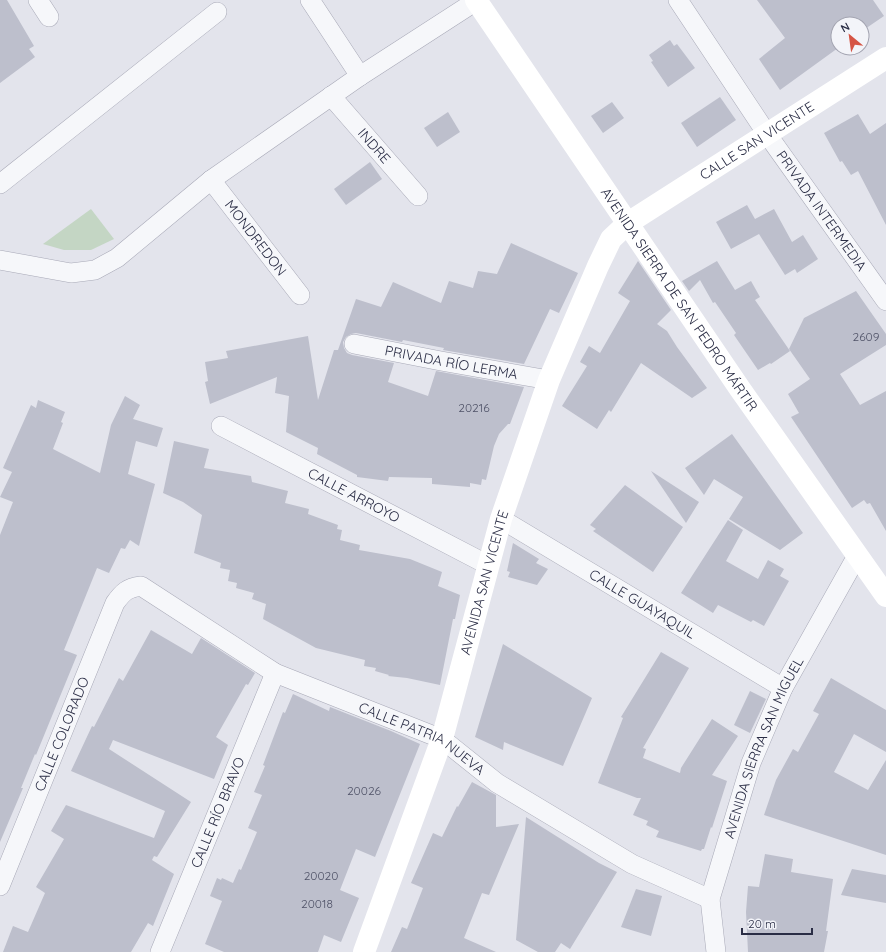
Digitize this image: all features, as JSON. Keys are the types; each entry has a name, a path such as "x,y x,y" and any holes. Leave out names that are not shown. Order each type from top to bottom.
{"street":[{"path":"38,0 49,17"},
{"path":"310,0 360,76"},
{"name":"PRIVADA INTERMEDIA","path":"678,0 766,134 886,301"},
{"path":"0,260 71,273 95,270 117,258 211,180 360,76 476,1"},
{"name":"AVENIDA SIERRA DE SAN PEDRO MÁRTIR","path":"476,1 740,389 886,596"},
{"path":"0,184 217,12"},
{"name":"CALLE SAN VICENTE","path":"628,223 886,58"},
{"name":"INDRE","path":"331,96 418,196"},
{"name":"MONDREDON","path":"211,180 300,295"},
{"name":"AVENIDA SAN VICENTE","path":"364,952 442,739 488,565 549,380 604,252 612,239 628,223"},
{"name":"PRIVADA RÍO LERMA","path":"354,344 440,362 549,380"},
{"name":"CALLE ARROYO","path":"221,426 488,565"},
{"name":"CALLE GUAYAQUIL","path":"502,519 784,688"},
{"name":"AVENIDA SIERRA SAN MIGUEL","path":"716,952 710,899 751,763 784,688 857,556"},
{"name":"CALLE PATRIA NUEVA","path":"130,588 141,586 152,592 275,673 442,739 497,784 632,864 710,899"},
{"name":"CALLE COLORADO","path":"0,886 115,603 122,594 130,588"},
{"name":"CALLE RÍO BRAVO","path":"160,952 275,673"}],"green space":[{"path":"91,209 114,239 91,250 64,250 43,244"}],"building":[{"path":"0,0 7,0 34,46 29,49 35,57 0,83"},
{"path":"757,0 873,0 884,16 870,26 870,16 830,16 830,54 780,90 759,59 785,38"},
{"path":"670,40 674,46 677,44 695,68 668,87 651,62 653,61 649,55"},
{"path":"720,97 736,120 697,147 681,123"},
{"path":"612,102 624,118 603,133 591,116"},
{"path":"448,112 460,132 437,147 424,128"},
{"path":"858,114 870,134 886,123 886,225 858,171 851,175 842,161 840,162 824,133"},
{"path":"370,162 382,179 346,205 334,189"},
{"path":"747,205 755,219 774,209 792,242 803,235 818,259 797,273 795,269 785,275 759,234 731,249 716,222"},
{"path":"511,243 578,273 559,313 550,309 524,364 443,350 444,348 403,340 402,342 356,333 346,337 343,342 347,353 394,363 388,382 428,396 436,371 524,387 510,424 508,424 499,434 494,446 486,480 482,479 481,485 470,483 470,487 432,484 432,478 389,477 388,481 357,477 357,475 317,454 318,448 286,432 289,396 275,393 277,377 210,404 205,382 208,381 205,362 228,358 226,351 308,336 318,400 334,350 338,350 356,299 381,307 393,282 441,303 449,281 473,288 478,271 497,274"},
{"path":"638,261 671,310 657,324 667,331 707,388 692,398 641,363 611,412 609,410 597,429 562,406 587,366 580,362 589,346 600,353 630,301 618,293"},
{"path":"717,261 735,290 751,281 760,297 755,300 790,351 771,364 770,363 758,370 734,335 736,333 715,302 713,303 700,280 689,291 682,281"},
{"path":"856,291 886,334 886,345 840,374 860,405 886,391 886,531 870,503 867,504 864,500 852,508 791,417 799,413 788,394 810,379 789,349 804,318"},
{"path":"125,396 140,405 133,419 163,428 157,447 136,441 128,474 155,484 139,546 130,540 125,549 121,548 109,573 97,568 64,650 77,655 0,842 0,535 13,502 0,497 12,472 3,468 31,405 36,408 38,400 65,412 61,422 63,423 53,449 100,473 111,425"},
{"path":"732,434 803,533 780,550 729,519 743,497 714,479 704,495 685,468"},
{"path":"174,441 209,449 204,468 251,476 252,482 288,491 285,503 309,509 308,514 338,525 337,529 342,530 340,540 360,545 359,550 410,559 442,572 438,586 460,595 455,619 453,619 440,685 407,678 388,676 389,675 375,671 376,668 364,666 365,660 316,648 263,619 266,604 252,599 254,593 236,588 237,583 228,581 230,570 220,568 221,563 194,553 202,515 183,502 163,493"},
{"path":"651,471 699,502 686,523"},
{"path":"625,485 683,527 653,572 593,531 596,529 590,525"},
{"path":"728,520 743,530 726,561 758,579 768,560 784,569 780,576 789,581 764,626 753,620 751,622 718,605 713,613 681,593"},
{"path":"513,543 539,559 536,563 548,569 537,585 508,577 510,572 507,571"},
{"path":"151,630 192,654 201,638 255,673 248,685 246,684 216,737 228,745 214,779 113,740 109,749 191,802 157,857 154,856 152,860 174,874 153,926 148,923 131,952 3,952 13,926 28,932 45,893 36,887 64,839 51,831 66,805 154,838 165,811 71,771 92,726 94,727 119,678 123,681"},
{"path":"503,644 592,698 563,766 504,742 503,750 475,737"},
{"path":"661,652 689,668 643,748 646,749 643,758 680,773 681,768 712,719 738,736 712,775 727,781 712,828 711,827 704,849 701,851 656,837 659,831 646,825 648,821 633,815 641,798 637,798 598,783 623,718 621,717"},
{"path":"831,678 886,710 886,752 854,734 834,772 868,790 886,760 886,855 764,815 776,780 793,749 798,752 819,714 813,711"},
{"path":"750,691 766,699 750,733 734,725"},
{"path":"293,694 329,711 330,707 420,744 375,857 356,849 340,890 359,898 341,942 324,935 318,952 224,952 205,944 222,901 210,896 217,878 221,880 222,878 233,883 239,869 241,870 257,832 248,828 262,795 254,792 265,766 263,765 283,712 285,713"},
{"path":"472,782 496,795 496,827 519,824 489,895 482,893 464,938 496,952 391,952 402,927 407,929 423,888 411,883 433,833 442,837 457,806 458,807"},
{"path":"526,817 599,863 617,872 570,949 561,943 555,952 538,952 516,940"},
{"path":"765,854 793,859 791,872 833,879 826,931 828,931 824,952 748,952 746,912 748,886 759,887"},
{"path":"852,869 886,875 886,903 841,895"},
{"path":"636,889 662,896 651,936 621,927"}]}
